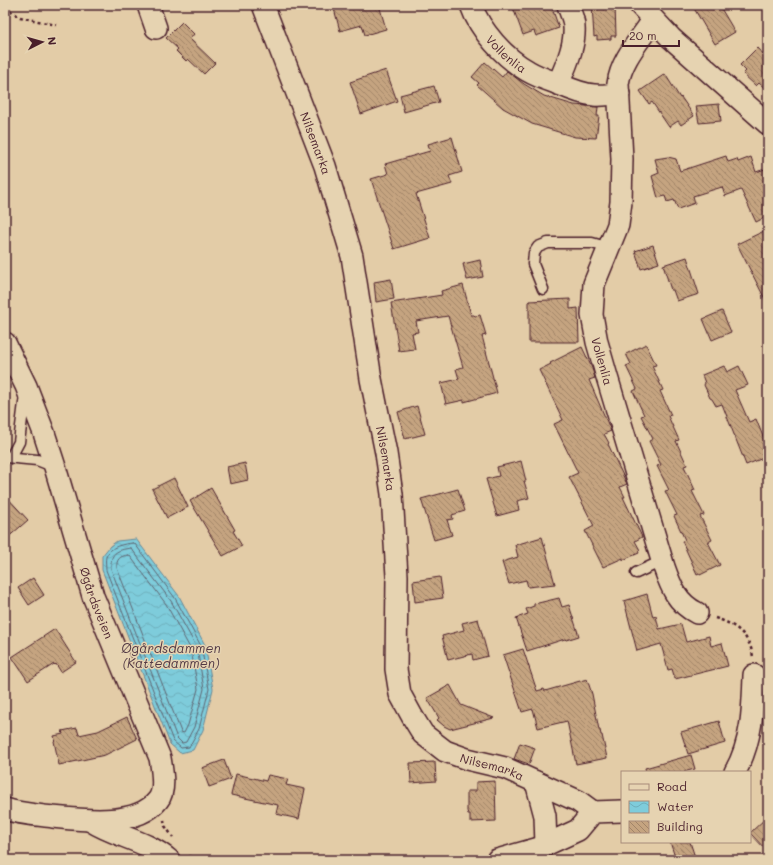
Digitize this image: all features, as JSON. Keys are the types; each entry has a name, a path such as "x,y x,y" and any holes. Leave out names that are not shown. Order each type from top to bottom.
{"street":[{"path":"148,5 156,28"},
{"name":"Nilsemarka","path":"263,5 325,166 352,256 371,379 386,453 392,494 397,576 396,669 400,694 423,734 445,751 467,759 506,768 578,802 593,812"},
{"name":"Vollenlia","path":"471,5 485,32 508,57 528,71 544,79 587,94 619,94"},
{"path":"558,84 570,55 574,34 574,20 568,5"},
{"name":"Vollenlia","path":"697,613 677,598 662,561 616,410 592,315 594,284 610,248 618,225 622,202 619,75 647,13 689,55 768,124"},
{"name":"Øgårdsveien","path":"5,343 26,386 55,467 93,596 160,758 164,780 159,799"},
{"path":"736,771 744,755 748,741 751,724 754,675"},
{"path":"536,782 545,816 542,847"},
{"path":"5,809 44,816 91,821 126,817 144,812 159,799"},
{"path":"497,860 542,847 578,830 593,812 621,811"},
{"path":"91,821 103,828 147,845 159,852 178,852"}],"lane":[{"path":"543,289 533,264 534,253 538,247 548,243 592,243 610,248"},
{"path":"8,457 19,442 26,386"},
{"path":"8,457 37,460 55,467"},
{"path":"636,573 662,561"}],"path":[{"path":"5,7 20,17 56,25"},
{"path":"733,625 741,632 750,644 754,665 754,675"},
{"path":"159,799 164,806 165,826 178,852 193,860"}],"water":[{"name":"Øgårdsdammen (Kattedammen)","path":"136,539 179,596 205,645 213,689 203,730 193,750 180,753 170,744 102,570 102,556 110,546 117,541"}],"building":[{"path":"333,5 379,5 386,29 365,35 362,25 340,31"},
{"path":"512,5 551,5 559,28 536,36 534,31 523,35"},
{"path":"592,5 615,5 616,36 611,36 611,39 597,40 597,36 594,37"},
{"path":"692,5 719,5 735,32 715,44"},
{"path":"182,22 194,34 190,39 215,63 204,74 188,59 186,61 176,51 178,49 166,38"},
{"path":"757,48 768,58 768,91 759,83 756,86 743,74 746,71 740,65"},
{"path":"485,62 502,77 507,71 524,84 544,96 574,105 598,107 597,116 599,116 596,138 575,137 532,124 503,108 477,85 479,83 472,77"},
{"path":"386,70 397,101 361,114 350,82"},
{"path":"665,74 680,98 681,97 694,116 681,125 678,121 669,127 652,102 649,104 640,91"},
{"path":"434,86 439,102 404,112 400,95"},
{"path":"719,104 721,121 699,123 696,106"},
{"path":"452,137 462,172 449,176 452,184 416,194 430,238 394,249 371,179 388,174 385,164 430,151 428,144"},
{"path":"726,156 728,162 737,159 738,162 751,157 756,172 768,168 768,216 756,222 741,190 725,196 722,187 693,196 695,203 678,209 674,200 667,202 665,196 658,198 652,176 659,173 655,159 668,157 676,159 680,171"},
{"path":"764,231 768,239 768,305 737,244"},
{"path":"653,245 659,263 641,269 635,251"},
{"path":"687,257 699,294 677,301 673,290 671,290 663,265"},
{"path":"480,260 483,277 467,280 463,264"},
{"path":"391,279 394,299 376,302 374,282"},
{"path":"463,285 471,315 480,315 486,335 482,336 497,393 464,402 464,400 446,404 441,383 459,379 456,369 463,367 448,316 416,321 418,332 412,333 415,349 399,351 391,303 442,295 441,291"},
{"path":"570,299 570,309 578,308 579,342 529,342 529,301"},
{"path":"722,311 731,332 712,340 703,319"},
{"path":"646,344 656,365 652,366 663,390 660,391 671,415 668,416 679,440 676,441 687,465 684,466 695,490 692,491 704,515 700,516 712,540 708,542 720,565 700,575 699,573 697,574 682,541 685,540 674,516 677,515 665,491 669,490 657,466 661,465 649,441 653,439 641,416 644,415 633,391 637,389 626,366 631,364 626,354"},
{"path":"582,347 595,378 589,380 611,431 604,434 627,484 620,487 625,497 623,497 642,537 635,541 640,550 638,551 639,553 603,567 585,531 594,526 569,477 578,473 554,424 563,420 539,370"},
{"path":"724,366 727,372 739,366 748,385 735,390 749,422 756,419 768,449 768,456 746,465 722,404 716,406 710,398 704,385 705,383 702,375"},
{"path":"417,406 425,434 405,439 398,412"},
{"path":"521,461 526,481 524,481 529,498 517,501 519,510 497,516 486,479 499,476 497,467"},
{"path":"245,463 248,480 230,484 227,467"},
{"path":"174,478 188,507 167,518 152,489"},
{"path":"211,488 235,530 233,531 242,546 223,556 190,501"},
{"path":"458,489 465,511 452,515 453,519 447,520 452,535 434,540 421,499"},
{"path":"5,495 28,520 5,540"},
{"path":"542,537 555,584 528,587 526,580 509,584 502,562 518,557 515,545"},
{"path":"440,577 443,598 415,602 413,581"},
{"path":"33,578 44,595 29,605 18,588"},
{"path":"647,594 653,617 656,616 659,629 681,624 686,642 709,636 711,646 722,643 728,666 675,679 672,669 668,670 661,644 637,651 624,601"},
{"path":"559,598 562,607 569,605 579,636 527,651 516,618 528,614 526,609 534,606 534,604"},
{"path":"478,619 488,656 473,660 472,654 448,660 442,636 464,630 462,623"},
{"path":"55,629 76,662 61,672 56,664 54,664 28,681 12,657"},
{"path":"523,649 537,691 544,689 545,691 587,679 607,758 576,764 567,721 538,728 533,709 522,712 503,655"},
{"path":"450,685 461,705 494,718 450,729 444,726 437,720 439,718 427,698"},
{"path":"127,717 137,739 105,755 59,765 54,736 63,734 62,731 77,728 79,735 98,731"},
{"path":"719,721 725,743 688,754 681,732"},
{"path":"520,743 535,748 529,764 514,759"},
{"path":"691,755 695,769 687,771 646,771 645,768"},
{"path":"224,760 231,779 209,787 202,768"},
{"path":"435,762 436,781 411,783 410,763"},
{"path":"236,774 266,781 268,775 288,779 286,785 305,789 299,819 276,814 278,805 231,795"},
{"path":"495,781 496,821 470,822 470,814 468,814 467,811 467,791 476,791 476,782"},
{"path":"768,816 768,852 751,834 751,832"},
{"path":"670,843 690,843 696,860 676,860"}]}
